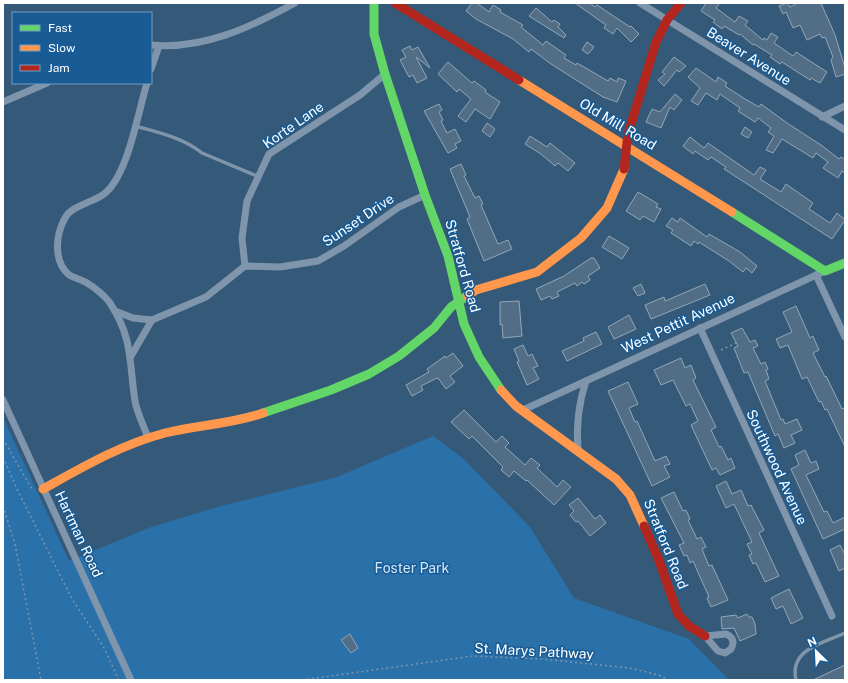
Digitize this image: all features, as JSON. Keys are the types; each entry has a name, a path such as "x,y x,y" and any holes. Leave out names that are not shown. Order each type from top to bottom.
{"street":[{"path":"152,45 170,47 196,44 238,31 295,3"},
{"name":"Stratford Road","path":"374,3 374,34 385,74 425,195 448,256 464,324 479,357 498,386 516,406 616,479 630,495 658,558 678,614 688,626 705,636"},
{"name":"Old Mill Road","path":"395,3 627,147 665,168 820,273"},
{"name":"Beaver Avenue","path":"640,3 845,130"},
{"path":"44,492 104,455 148,438 208,424 249,418 331,390 369,374 399,356 434,328 458,301 476,290 537,272 581,238 607,208 624,172 628,134 656,42 667,20 681,3"},
{"path":"152,66 159,46"},
{"name":"Korte Lane","path":"244,266 242,238 247,201 257,176 269,154 360,96 385,74"},
{"path":"3,102 45,84"},
{"path":"147,84 124,163 117,179 104,194 82,205 66,216 58,237 57,258 68,274 87,283 108,301 122,323 131,356 135,402 148,438"},
{"path":"822,117 845,106"},
{"name":"Sunset Drive","path":"244,266 280,267 318,261 344,246 399,207 425,195"},
{"name":"West Pettit Avenue","path":"523,410 820,273 845,263"},
{"path":"115,311 133,318 152,320 206,297 244,266"},
{"path":"820,273 845,337"},
{"path":"131,356 152,320"},
{"name":"Southwood Avenue","path":"700,328 832,616"},
{"path":"578,450 576,425 579,401 586,381"},
{"name":"Hartman Road","path":"3,400 131,680"}],"lane":[{"path":"134,126 174,138 195,147 202,153 257,176"},
{"path":"796,680 795,667 797,659 803,652 845,633"}],"path":[{"path":"721,350 736,343"},
{"path":"3,439 25,474 36,496 38,497 44,492"},
{"path":"3,458 16,489 72,599 103,646 119,680"},
{"path":"3,506 15,544 41,680"},
{"name":"St. Marys Pathway","path":"302,680 473,656 542,659 630,668 662,676 668,680"}],"green space":[{"name":"Foster Park","path":"3,417 69,561 151,527 221,506 337,477 433,436 464,459 530,527 574,598 689,639 729,680 3,680"}],"building":[{"path":"472,3 477,3 489,12 493,5 501,10 500,12 523,25 521,27 543,45 546,41 566,55 564,58 576,65 577,63 608,81 610,78 617,82 618,78 626,81 617,102 603,97 551,64 531,49 529,52 513,39 476,19 466,11"},
{"path":"575,3 590,3 595,7 597,5 630,27 631,26 639,34 631,42 617,28 613,34 604,28 606,25"},
{"path":"706,3 720,3 716,8 735,22 739,16 748,21 745,25 763,40 764,38 767,40 771,33 778,37 774,43 793,56 796,52 827,72 820,83 811,78 810,80 782,62 780,64 770,57 772,55 754,44 753,45 740,34 739,35 724,26 722,29 713,22 715,20 701,11"},
{"path":"787,3 790,7 798,3 821,3 835,35 845,68 845,74 836,77 831,60 833,57 825,37 822,38 820,34 807,40 800,25 793,28 786,12 783,14 779,6"},
{"path":"536,8 552,22 554,20 560,24 558,27 566,35 564,38 529,16"},
{"path":"587,42 594,47 588,54 582,50"},
{"path":"410,46 412,50 418,47 430,68 416,57 427,78 417,83 413,75 409,77 400,60 406,57 402,50"},
{"path":"674,57 686,66 679,72 677,70 664,86 658,80 665,74 662,72"},
{"path":"448,62 472,83 474,81 486,90 485,92 500,102 490,119 475,109 466,122 458,116 471,99 459,89 457,92 438,74"},
{"path":"696,68 716,82 718,77 727,83 725,86 759,107 761,104 839,159 841,157 845,160 845,173 842,171 838,178 823,168 828,162 816,153 813,158 782,139 773,153 766,150 774,136 768,132 771,128 758,118 755,122 738,111 740,108 720,94 717,100 706,93 698,105 691,101 700,88 688,77"},
{"path":"675,94 682,100 674,110 670,107 661,128 646,122 652,109 660,112"},
{"path":"439,104 442,110 439,112 443,120 441,121 447,133 455,129 461,141 455,144 457,148 448,153 424,111"},
{"path":"487,123 495,129 490,137 482,131"},
{"path":"745,127 752,132 748,138 741,134"},
{"path":"530,136 547,147 550,143 575,163 568,171 558,163 555,166 541,154 525,144"},
{"path":"690,137 704,148 708,143 754,175 760,167 766,170 760,179 781,192 786,184 813,203 809,209 830,223 837,213 845,220 832,239 724,169 726,167 711,157 708,160 695,151 693,154 683,146"},
{"path":"461,164 466,175 464,176 475,198 479,196 483,204 481,205 498,244 508,240 512,249 484,261 467,219 470,217 450,169"},
{"path":"638,192 658,204 656,207 661,209 654,222 643,216 640,220 626,211"},
{"path":"672,218 678,222 680,218 707,237 709,234 740,252 757,266 752,273 746,268 743,272 729,261 699,242 698,244 694,241 691,246 671,233 673,230 666,226"},
{"path":"609,236 629,248 622,259 602,247"},
{"path":"591,258 594,258 600,268 588,276 590,280 584,284 582,282 577,286 575,283 557,292 559,296 552,299 550,296 541,300 536,289 564,276"},
{"path":"641,284 645,293 638,296 633,288"},
{"path":"705,284 710,295 651,319 645,305 664,297 665,301"},
{"path":"519,301 522,336 503,338 502,324 500,325 500,302"},
{"path":"796,306 810,338 813,336 819,350 813,353 842,409 845,408 845,447 827,409 825,410 821,401 819,402 807,377 802,379 788,345 780,348 776,339 792,332 783,312"},
{"path":"629,315 636,329 614,339 608,327"},
{"path":"742,328 750,342 755,340 758,346 753,348 761,364 765,362 768,369 766,370 769,379 765,381 781,420 783,419 785,424 797,419 802,430 791,435 795,443 784,448 778,434 775,436 748,372 744,373 734,348 738,346 731,333"},
{"path":"596,332 602,344 567,361 562,351 584,341 583,338"},
{"path":"523,345 528,356 532,354 538,366 533,368 539,379 527,385 517,362 519,361 514,349"},
{"path":"453,353 463,366 450,376 455,382 446,389 438,378 421,386 423,390 412,396 406,385 429,372 427,369 445,356 446,358"},
{"path":"681,358 685,368 691,365 696,378 693,380 716,427 711,430 719,447 721,446 728,460 731,458 735,468 720,475 716,468 712,470 691,425 698,421 690,404 686,406 673,380 661,385 654,370"},
{"path":"628,382 638,404 629,408 635,422 637,421 655,461 666,456 670,464 664,466 670,477 652,486 608,391"},
{"path":"464,410 496,442 502,436 509,443 505,447 525,465 531,458 540,465 537,468 557,487 563,480 571,487 554,505 527,480 526,481 514,471 509,477 501,470 503,467 472,436 469,439 451,422"},
{"path":"805,450 811,463 816,461 819,469 806,475 824,512 827,511 833,523 845,517 845,529 823,539 791,469 799,465 795,455"},
{"path":"726,481 732,494 741,490 748,506 751,505 764,530 759,533 779,576 765,582 756,563 753,564 749,555 752,554 747,544 752,542 734,504 726,508 716,486"},
{"path":"674,492 683,511 686,510 690,519 688,520 697,539 701,537 706,547 702,549 709,566 712,565 728,600 711,607 707,598 709,597 693,561 690,563 687,555 684,556 679,545 684,543 661,498"},
{"path":"578,498 595,519 600,515 606,523 590,536 578,521 576,522 570,515 574,511 569,505"},
{"path":"840,545 845,555 845,568 839,571 830,550"},
{"path":"789,589 803,618 791,624 783,606 776,609 771,598"},
{"path":"747,614 749,617 752,617 755,624 756,634 740,641 734,628 722,629 721,617 736,615 738,618"},
{"path":"350,634 358,648 351,653 341,640"},
{"path":"845,665 845,680 813,680"}],"traffic: fast":[{"path":"374,3 374,34 385,74 425,195 448,256 464,324 479,357 501,390"},
{"path":"732,212 825,271 845,263"},
{"path":"263,413 331,390 369,374 399,356 434,328 451,307 467,296"}],"traffic: slow":[{"path":"519,80 732,212"},
{"path":"467,296 476,290 537,272 581,238 607,208 624,169"},
{"path":"501,390 516,406 616,479 630,495 644,526"},
{"path":"43,489 102,457 148,438 177,430 239,420 263,413"}],"traffic: jam":[{"path":"395,3 519,80"},
{"path":"624,169 628,134 656,42 667,20 681,3"},
{"path":"644,526 658,558 678,614 689,626 705,636"}]}
